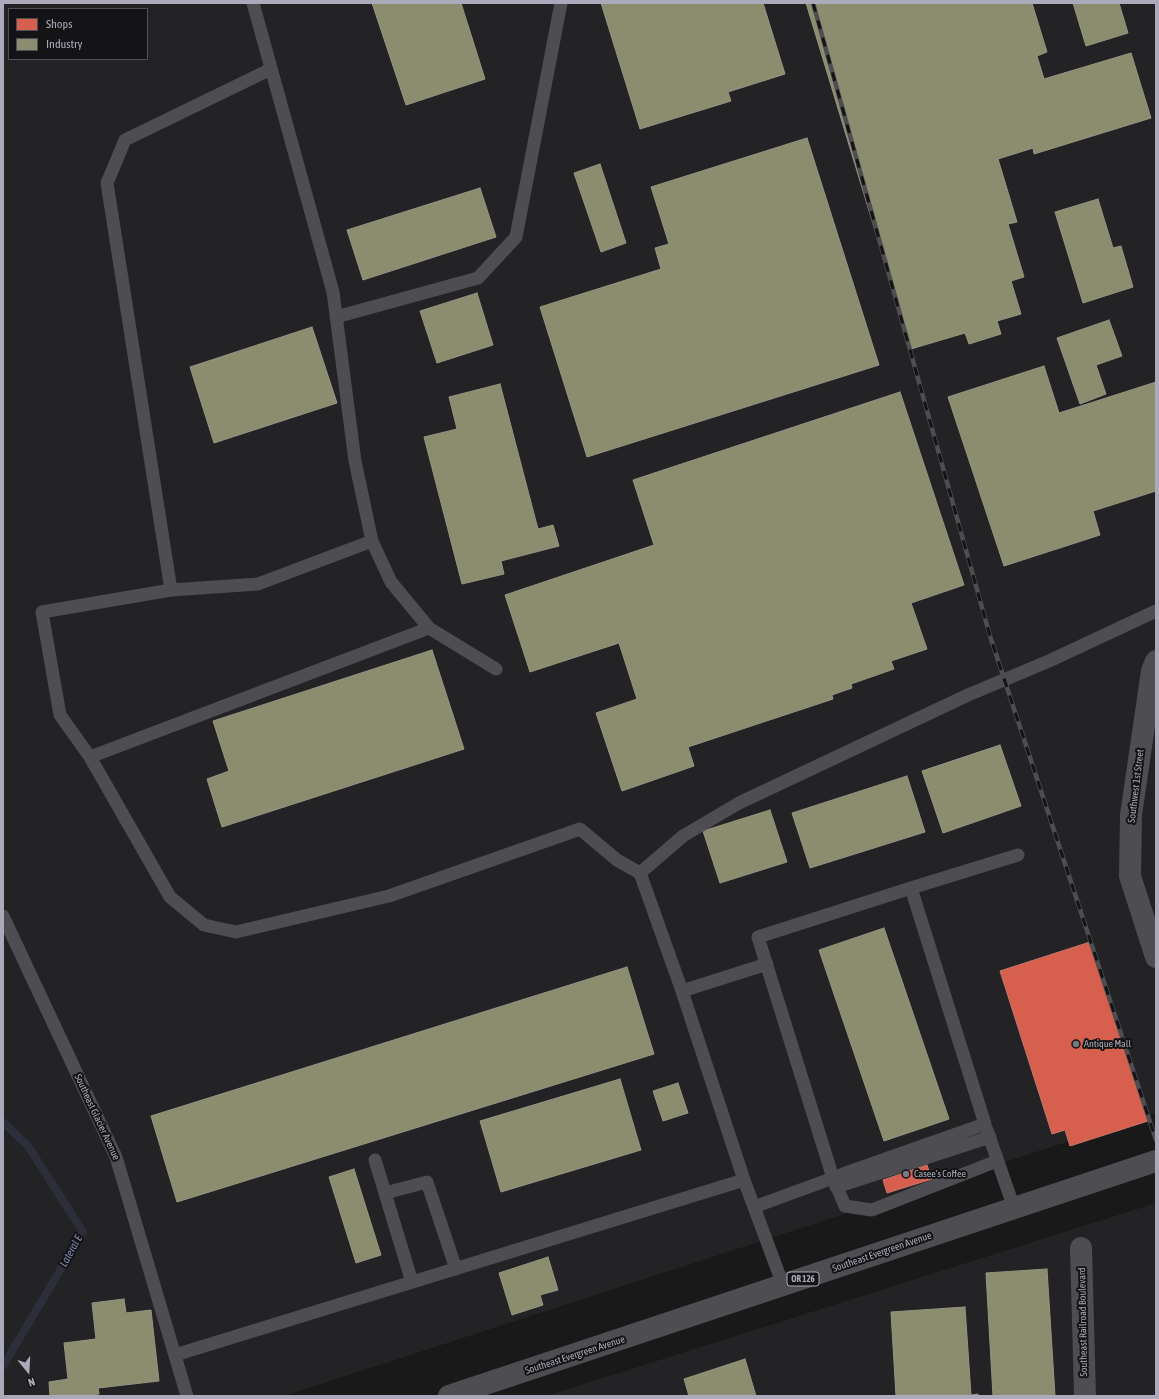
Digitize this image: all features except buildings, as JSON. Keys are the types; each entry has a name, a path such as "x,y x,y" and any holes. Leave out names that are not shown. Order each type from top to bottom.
{"highway":[{"name":"Southeast Evergreen Avenue","path":"450,1396 482,1391 783,1285 1156,1161"}],"street":[{"name":"Southwest 1st Street","path":"1156,661 1152,671 1130,815 1130,876 1156,957"},
{"name":"Southeast Railroad Boulevard","path":"1081,1248 1085,1396"}],"lane":[{"path":"253,3 333,292 355,461 372,541 391,582 429,628 496,669"},
{"path":"336,316 478,278 516,238 561,3"},
{"path":"171,590 107,183 125,140 271,69"},
{"path":"372,541 258,584 171,590 42,612 60,715 90,757 170,898 204,925 236,932 389,896 580,829 617,860 640,873 682,991 744,1180 783,1285"},
{"path":"640,873 683,836 739,803 961,699 1049,661 1156,611"},
{"path":"90,757 429,628"},
{"path":"997,1161 872,1210 845,1206 835,1183 758,937 1018,855"},
{"path":"911,888 985,1124 1014,1208"},
{"name":"Southeast Glacier Avenue","path":"3,916 116,1157 187,1396"},
{"path":"682,991 767,964"},
{"path":"835,1183 985,1124"},
{"path":"754,1207 990,1137"},
{"path":"375,1160 412,1282"},
{"path":"175,1355 744,1180"},
{"path":"385,1194 427,1182 456,1269"}],"shaded area":[{"path":"3,3 1156,3 1156,1113 284,1396 3,1396"},
{"path":"1156,1203 1156,1396 546,1396"}],"waterway":[{"name":"Lateral E","path":"3,1122 28,1146 83,1232 3,1366"}],"railway":[{"path":"813,3 990,636 1156,1140"}],"place":[{"name":"Antique Mall","path":"1076,1044"},
{"name":"Casee’s Coffee","path":"906,1174"}]}
